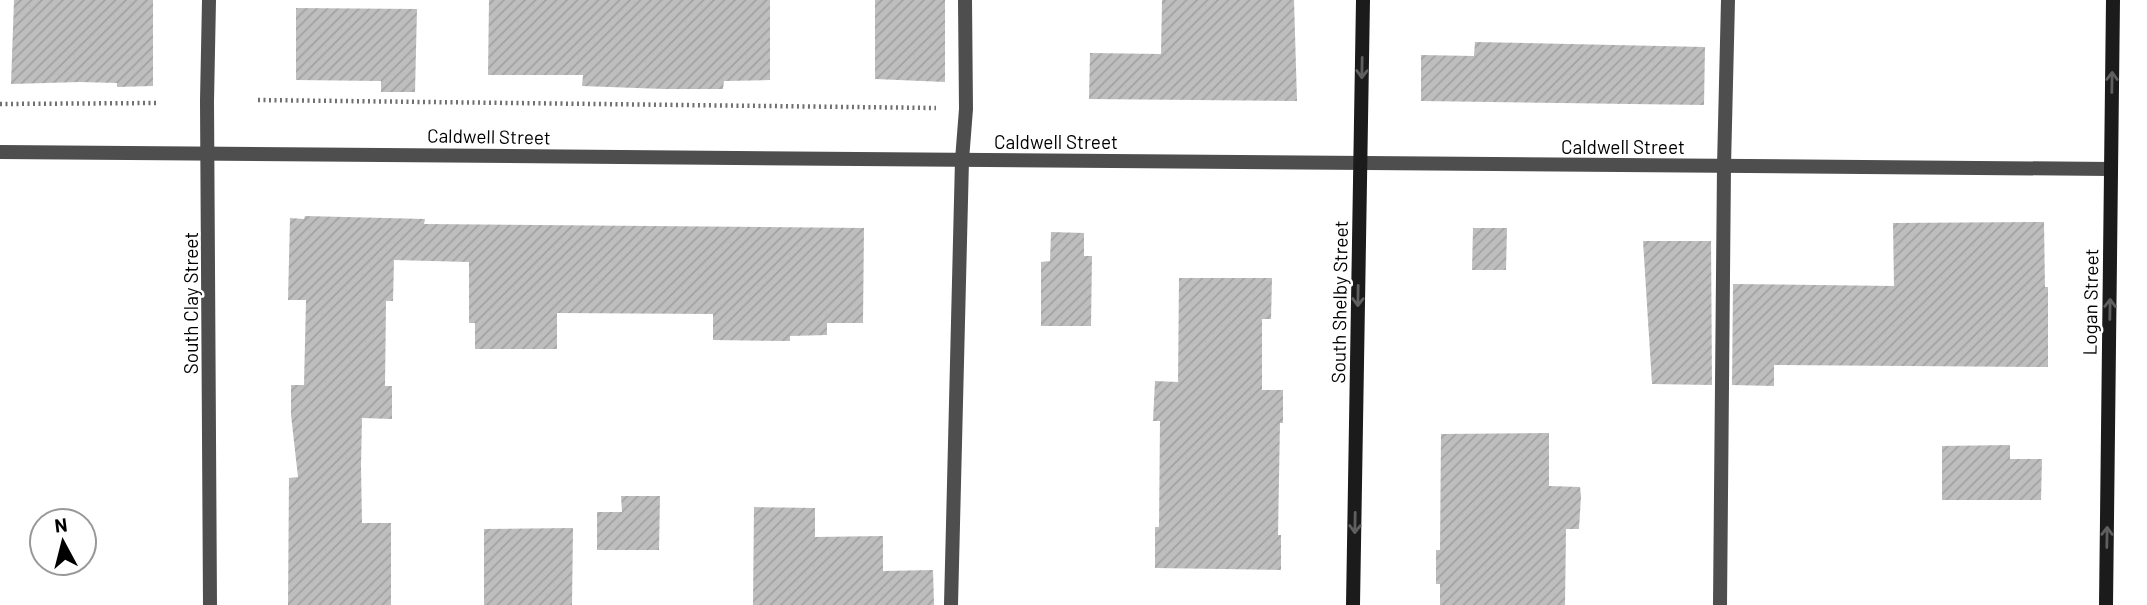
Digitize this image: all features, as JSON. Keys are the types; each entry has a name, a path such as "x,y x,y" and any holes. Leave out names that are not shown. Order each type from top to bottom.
{"main road":[{"name":"South Shelby Street","path":"1353,605 1363,0"},
{"name":"Logan Street","path":"2106,605 2113,0"}],"street":[{"name":"South Clay Street","path":"209,0 207,152 210,605"},
{"path":"951,605 962,160 966,109 965,0"},
{"path":"1720,605 1728,0"},
{"name":"Caldwell Street","path":"0,152 2111,169"}],"path":[{"path":"258,100 966,109"},
{"path":"0,104 156,103"}],"building":[{"path":"14,0 153,0 153,86 117,87 117,83 80,82 11,84"},
{"path":"489,0 770,0 770,80 724,81 723,89 664,89 582,86 583,75 488,75"},
{"path":"875,0 945,0 945,82 875,79"},
{"path":"1162,0 1294,0 1297,101 1089,99 1090,53 1161,54"},
{"path":"296,8 417,9 415,92 381,92 381,81 296,80"},
{"path":"1475,42 1705,47 1704,105 1421,101 1421,55 1474,56"},
{"path":"305,216 425,219 424,224 864,228 863,323 827,323 827,335 790,336 790,341 713,340 713,314 557,313 557,349 475,349 475,323 469,323 469,262 394,260 393,301 386,301 385,386 392,386 392,419 362,418 361,466 362,523 391,523 391,605 288,605 289,478 298,477 291,415 291,385 304,385 306,300 288,300 290,218 304,219"},
{"path":"2044,222 2045,287 2048,287 2048,367 1774,365 1774,386 1732,385 1733,284 1894,286 1893,223"},
{"path":"1473,228 1507,228 1506,270 1472,270"},
{"path":"1051,232 1084,233 1084,256 1092,256 1091,326 1041,326 1041,262 1050,261"},
{"path":"1643,241 1711,241 1712,385 1652,384"},
{"path":"1179,278 1272,278 1271,319 1262,319 1262,390 1283,390 1278,535 1281,535 1281,570 1155,568 1155,527 1159,527 1160,421 1153,421 1155,381 1178,382"},
{"path":"1549,433 1549,486 1580,487 1581,496 1579,529 1566,529 1565,605 1440,605 1440,584 1436,584 1436,550 1440,550 1441,434"},
{"path":"2010,445 2010,459 2042,459 2041,500 1942,500 1942,446"},
{"path":"621,496 660,496 659,550 597,550 597,512 622,512"},
{"path":"754,507 815,508 815,537 883,536 883,571 933,570 934,605 753,605"},
{"path":"573,528 572,605 484,605 484,529"}]}
